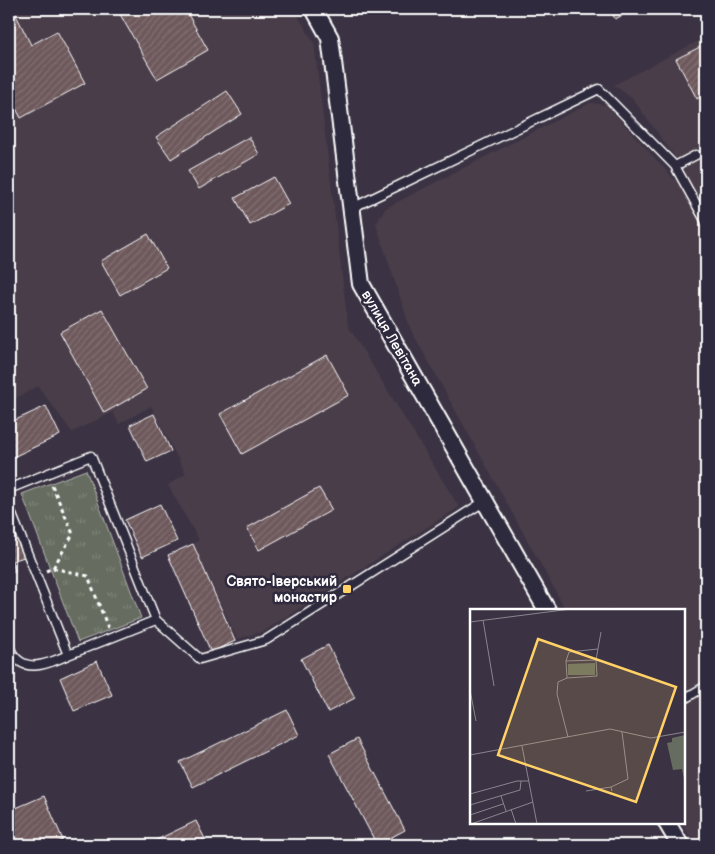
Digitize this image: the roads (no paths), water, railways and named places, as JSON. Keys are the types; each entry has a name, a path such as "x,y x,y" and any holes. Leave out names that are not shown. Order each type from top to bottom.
{"street":[{"name":"вулиця Левітана","path":"314,9 330,38 361,284 545,609"},
{"path":"668,824 680,845"}],"lane":[{"path":"352,208 599,89 675,166 706,222"},
{"path":"675,166 696,155"},
{"path":"9,489 91,456 156,620 200,659 266,640 485,501"},
{"path":"9,507 68,655"},
{"path":"9,646 12,654 18,660 37,666 48,664 156,620"},
{"path":"685,698 706,686"}],"place":[{"name":"Свято-Іверський монастир","path":"347,589"}]}
